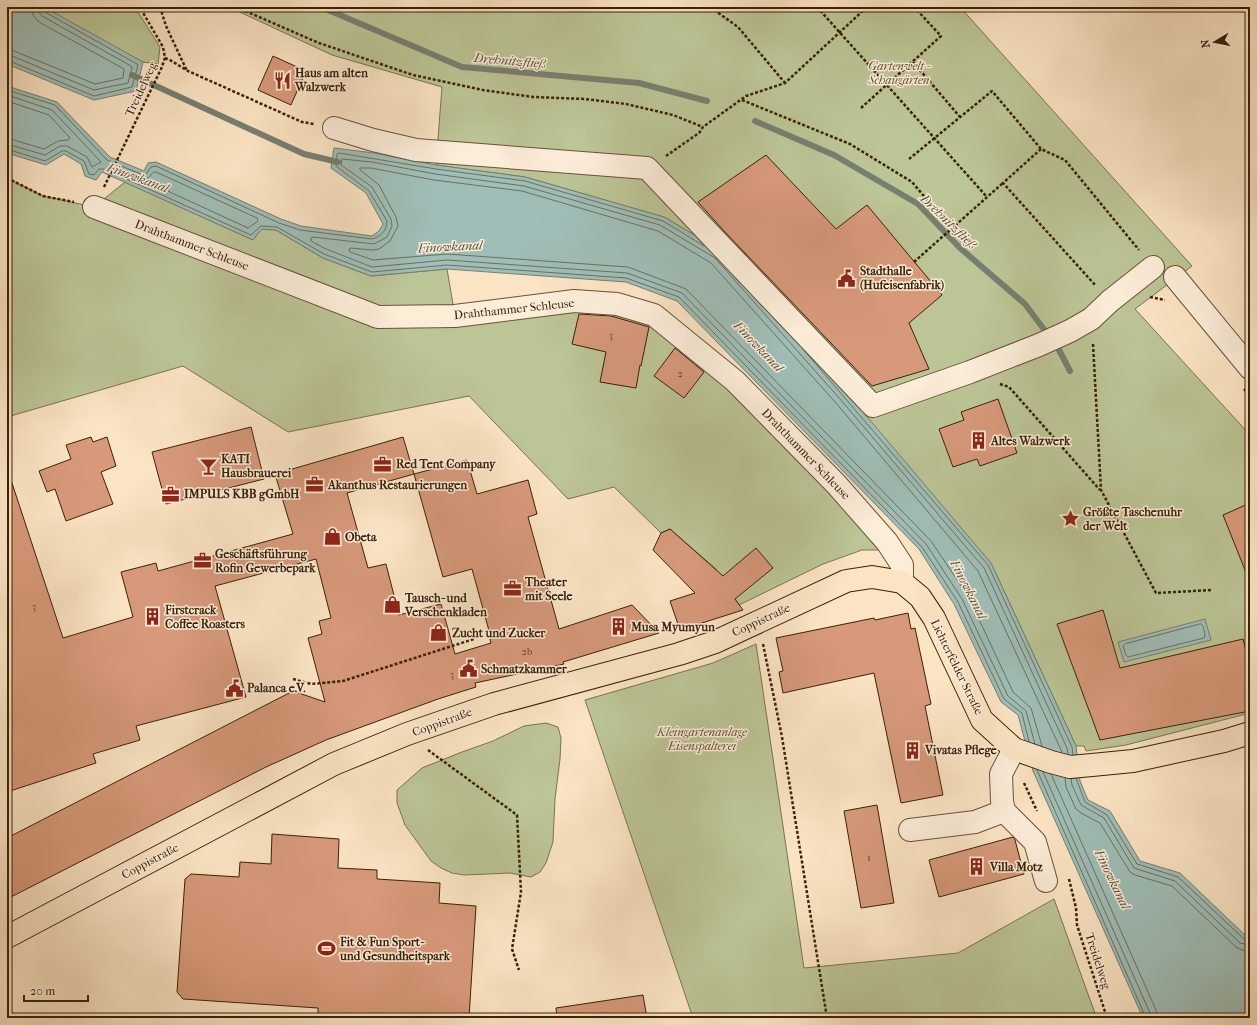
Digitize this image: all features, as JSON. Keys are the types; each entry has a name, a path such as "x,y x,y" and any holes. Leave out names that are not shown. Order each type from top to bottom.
{"main road":[{"name":"Coppistraße","path":"7,937 334,764 407,734 494,704 679,654 715,642 846,581 872,577 902,582"},
{"name":"Lichterfelder Straße","path":"902,582 920,597 934,618 982,720 1014,749 1070,767 1133,761 1224,741 1250,733"}],"lane":[{"path":"334,128 373,140 416,150 647,168 873,406 970,372 1070,331 1091,319 1110,301 1153,267"},
{"name":"Drahthammer Schleuse","path":"94,207 378,317 454,316 574,301 617,304 654,315 735,381 836,484 887,542 902,565 902,582"},
{"path":"1175,278 1250,368"},
{"path":"1014,749 1001,774 1004,811 1035,842 1046,881"},
{"path":"910,830 975,822 1004,811"}],"path":[{"name":"Treidelweg","path":"108,178 165,58 163,47 142,11 144,7"},
{"path":"160,7 166,26 188,71"},
{"path":"236,7 319,43 413,75 483,90 533,97 585,99 626,104 673,115 704,127"},
{"path":"710,7 738,26 785,83"},
{"path":"817,7 987,197"},
{"path":"674,150 699,133 704,127 746,96 785,83 867,7"},
{"path":"861,108 888,86 942,36 914,7"},
{"path":"165,58 188,71 302,122 334,128"},
{"path":"913,62 960,117"},
{"path":"909,159 992,91 1041,149 1065,160 1153,267"},
{"path":"741,100 850,144 912,182 951,228"},
{"path":"914,262 1041,149"},
{"path":"7,178 43,196 94,207"},
{"path":"1003,183 1110,301"},
{"path":"1091,319 1101,490"},
{"path":"970,372 1009,387 1101,490 1156,593 1212,590"},
{"path":"755,623 763,646 782,737 827,1018"},
{"path":"293,679 311,684 343,681 474,639"},
{"path":"407,734 517,815 522,892 512,949 519,970"},
{"name":"Treidelweg","path":"1076,908 1077,925 1107,1018"}],"green space":[{"path":"32,7 139,7 138,12 160,47 158,64 143,62"},
{"name":"Gartenwelt - Schaugärten","path":"229,7 960,7 1192,266 1135,309 1250,435 1250,713 1126,745 1086,751 1084,746 1076,746 991,563 721,251 664,217 525,177 436,165 442,87 332,55"},
{"path":"7,178 43,196 94,207 125,182 253,240 262,229 276,230 323,258 371,276 447,269 455,316 560,299 652,310 815,466 882,550 862,550 823,564 739,605 715,568 670,529 661,533 614,487 568,499 469,396 288,432 183,366 7,417"},
{"name":"Kleingartenanlage Eisenspalterei","path":"756,644 804,968 958,953 1054,899 1097,1018 693,1018 585,700 713,663"},
{"path":"546,723 558,727 561,738 555,799 553,842 546,863 540,872 531,877 510,873 464,875 452,873 431,861 405,825 397,803 397,790 422,768 493,741 524,726"}],"water":[{"path":"7,7 44,7 143,62 136,91 94,100 7,64"},
{"name":"Finowkanal","path":"7,86 57,102 110,157 144,171 148,163 156,162 281,219 301,226 372,236 379,231 383,224 366,193 331,168 334,148 374,153 436,165 525,177 664,217 721,251 847,393 991,563 1076,746 1080,781 1088,800 1110,811 1140,861 1180,873 1246,936 1250,937 1250,1018 1143,1018 1033,771 1018,715 1001,702 954,604 919,549 677,301 626,282 447,269 371,276 323,258 276,230 262,229 253,240 102,172 96,180 85,176 81,164 64,154 46,165 7,153"},
{"path":"1205,619 1211,640 1124,662 1118,642"}],"building":[{"name":"Haus am alten Walzwerk","path":"273,56 306,71 291,105 258,90"},
{"name":"Stadthalle (Hufeisenfabrik)","path":"766,155 836,229 867,205 942,295 909,323 929,369 872,386 698,202"},
{"path":"579,314 611,316 649,327 636,388 600,382 606,352 572,344"},
{"path":"675,348 704,372 684,398 654,376"},
{"name":"Altes Walzwerk","path":"998,399 1017,453 980,466 977,459 953,467 939,429 964,420 961,412"},
{"name":"KATI Hausbrauerei","path":"251,427 264,479 166,504 152,452"},
{"path":"91,437 93,442 107,437 116,466 101,472 113,504 66,521 55,489 47,492 39,471 71,459 66,445"},
{"path":"403,437 414,474 467,460 477,494 528,480 537,514 528,517 559,629 632,605 659,633 563,662 564,664 475,683 476,687 438,699 326,740 266,767 7,899 7,838 293,691 325,702 308,638 322,634 319,621 331,618 316,559 215,586 246,697 136,726 140,740 93,754 96,763 7,792 7,477 10,477 63,638 133,617 121,572 156,563 158,571 293,534 275,474","holes":["414,474 443,577 472,569 491,638 491,643 455,654 441,604 399,615 386,564 368,568 347,493"]},
{"path":"1250,503 1250,580 1249,580 1223,515"},
{"path":"670,529 723,576 756,548 773,568 735,599 743,610 680,630 670,601 695,593 653,550 661,533"},
{"path":"1103,610 1120,668 1243,639 1250,666 1250,711 1100,740 1057,624"},
{"name":"Vivatas Pflege","path":"908,613 911,629 915,628 931,704 925,706 943,795 901,803 874,673 783,693 779,672 783,671 776,638 874,618 875,620"},
{"path":"877,805 894,903 861,908 844,811"},
{"name":"Fit & Fun Sport- und Gesundheitspark","path":"272,834 339,839 338,868 377,870 377,879 440,883 439,903 476,906 469,1018 318,1018 318,1008 183,999 177,992 185,879 191,874 239,877 240,862 271,864"},
{"name":"Villa Motz","path":"1013,837 1024,874 939,897 929,860"},
{"path":"643,995 647,1018 557,1018 556,1008"}],"waterway":[{"name":"Drehnitzfließ","path":"321,7 462,67 639,83 707,101"},
{"path":"132,75 304,154 338,162"},
{"name":"Drehnitzfließ","path":"755,121 834,155 918,204 960,248 1025,304 1058,348 1070,371"}],"place":[{"name":"Haus am alten Walzwerk","path":"282,80"},
{"name":"Stadthalle (Hufeisenfabrik)","path":"847,278"},
{"name":"Altes Walzwerk","path":"978,441"},
{"name":"Red Tent Company","path":"383,464"},
{"name":"KATI Hausbrauerei","path":"208,466"},
{"name":"Akanthus Restaurierungen","path":"315,485"},
{"name":"IMPULS KBB gGmbH","path":"171,494"},
{"name":"Größte Taschenuhr der Welt","path":"1070,519"},
{"name":"Obeta","path":"332,537"},
{"name":"Geschäftsführung Rofin Gewerbepark","path":"202,561"},
{"name":"Theater mit Seele","path":"512,589"},
{"name":"Tausch- und Verschenkladen","path":"392,605"},
{"name":"Firstcrack Coffee Roasters","path":"152,617"},
{"name":"Musa Myumyun","path":"618,627"},
{"name":"Zucht und Zucker","path":"439,633"},
{"name":"Schmatzkammer","path":"468,669"},
{"name":"Palanca e.V.","path":"234,688"},
{"name":"Vivatas Pflege","path":"912,750"},
{"name":"Villa Motz","path":"977,867"},
{"name":"Fit & Fun Sport- und Gesundheitspark","path":"327,949"}]}
